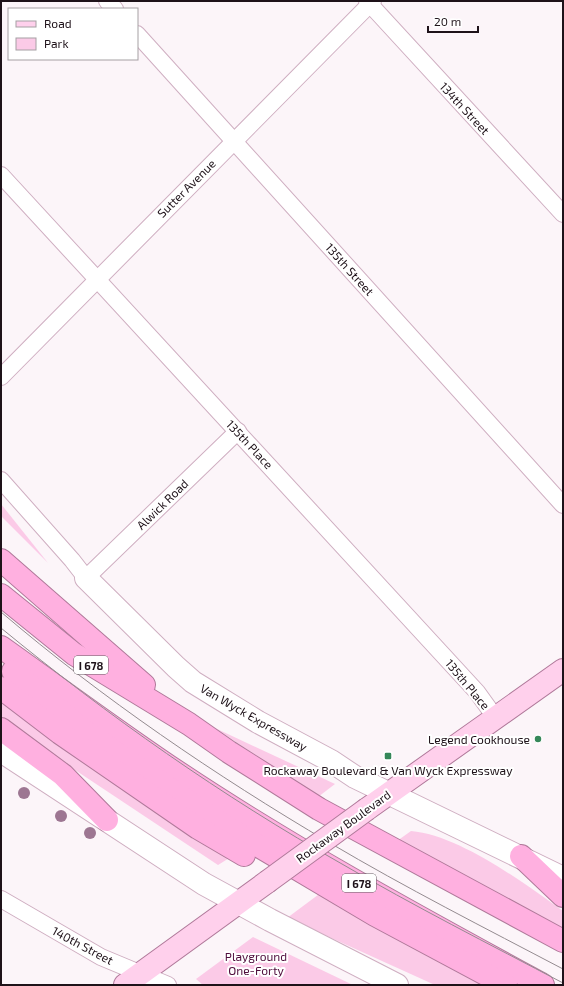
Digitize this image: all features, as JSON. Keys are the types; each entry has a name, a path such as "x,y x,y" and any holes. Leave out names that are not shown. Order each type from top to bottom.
{"highway":[{"path":"1,560 189,724"},
{"name":"I 678","path":"1,595 74,654 189,724 319,809 563,941"},
{"name":"I 678","path":"1,647 179,773 286,840 396,904 543,985"},
{"path":"1,662 87,733 230,829 375,915 506,985"},
{"path":"1,688 60,733 198,828 339,910 481,985"},
{"path":"1,729 64,775 107,820"},
{"path":"521,856 563,896"}],"main road":[{"name":"Van Wyck Expressway","path":"86,578 193,682 258,722 331,761 355,777 521,856 563,878"},
{"name":"Rockaway Boulevard","path":"133,979 388,793 563,670"},
{"path":"1,751 141,844 238,903 397,985"}],"street":[{"name":"Sutter Avenue","path":"1,377 370,2"},
{"name":"134th Street","path":"370,2 563,214"},
{"name":"135th Street","path":"138,35 563,505"},
{"name":"135th Place","path":"1,175 477,692 495,717"},
{"name":"Alwick Road","path":"86,578 238,431"},
{"name":"Van Wyck Expressway","path":"1,480 72,560 86,578"},
{"name":"140th Street","path":"1,899 102,957 133,979 168,985"}],"green space":[{"path":"1,504 48,563 1,516"},
{"path":"1,691 247,847 218,865 54,756 1,718"},
{"path":"215,728 335,784 318,797"},
{"path":"411,831 430,834 450,841 510,874 563,911 563,929 397,841"},
{"path":"326,889 493,985 435,985 287,918"},
{"name":"Playground One-Forty","path":"253,937 353,985 203,985 196,979"}],"tram line":[{"path":"1,612 79,675 161,735 244,790 330,843 388,876 563,969"},
{"path":"1,628 41,661 124,723 167,754 253,811 396,895 563,983"}],"place":[{"name":"Legend Cookhouse","path":"538,739"},
{"name":"Rockaway Boulevard & Van Wyck Expressway","path":"388,756"}]}
